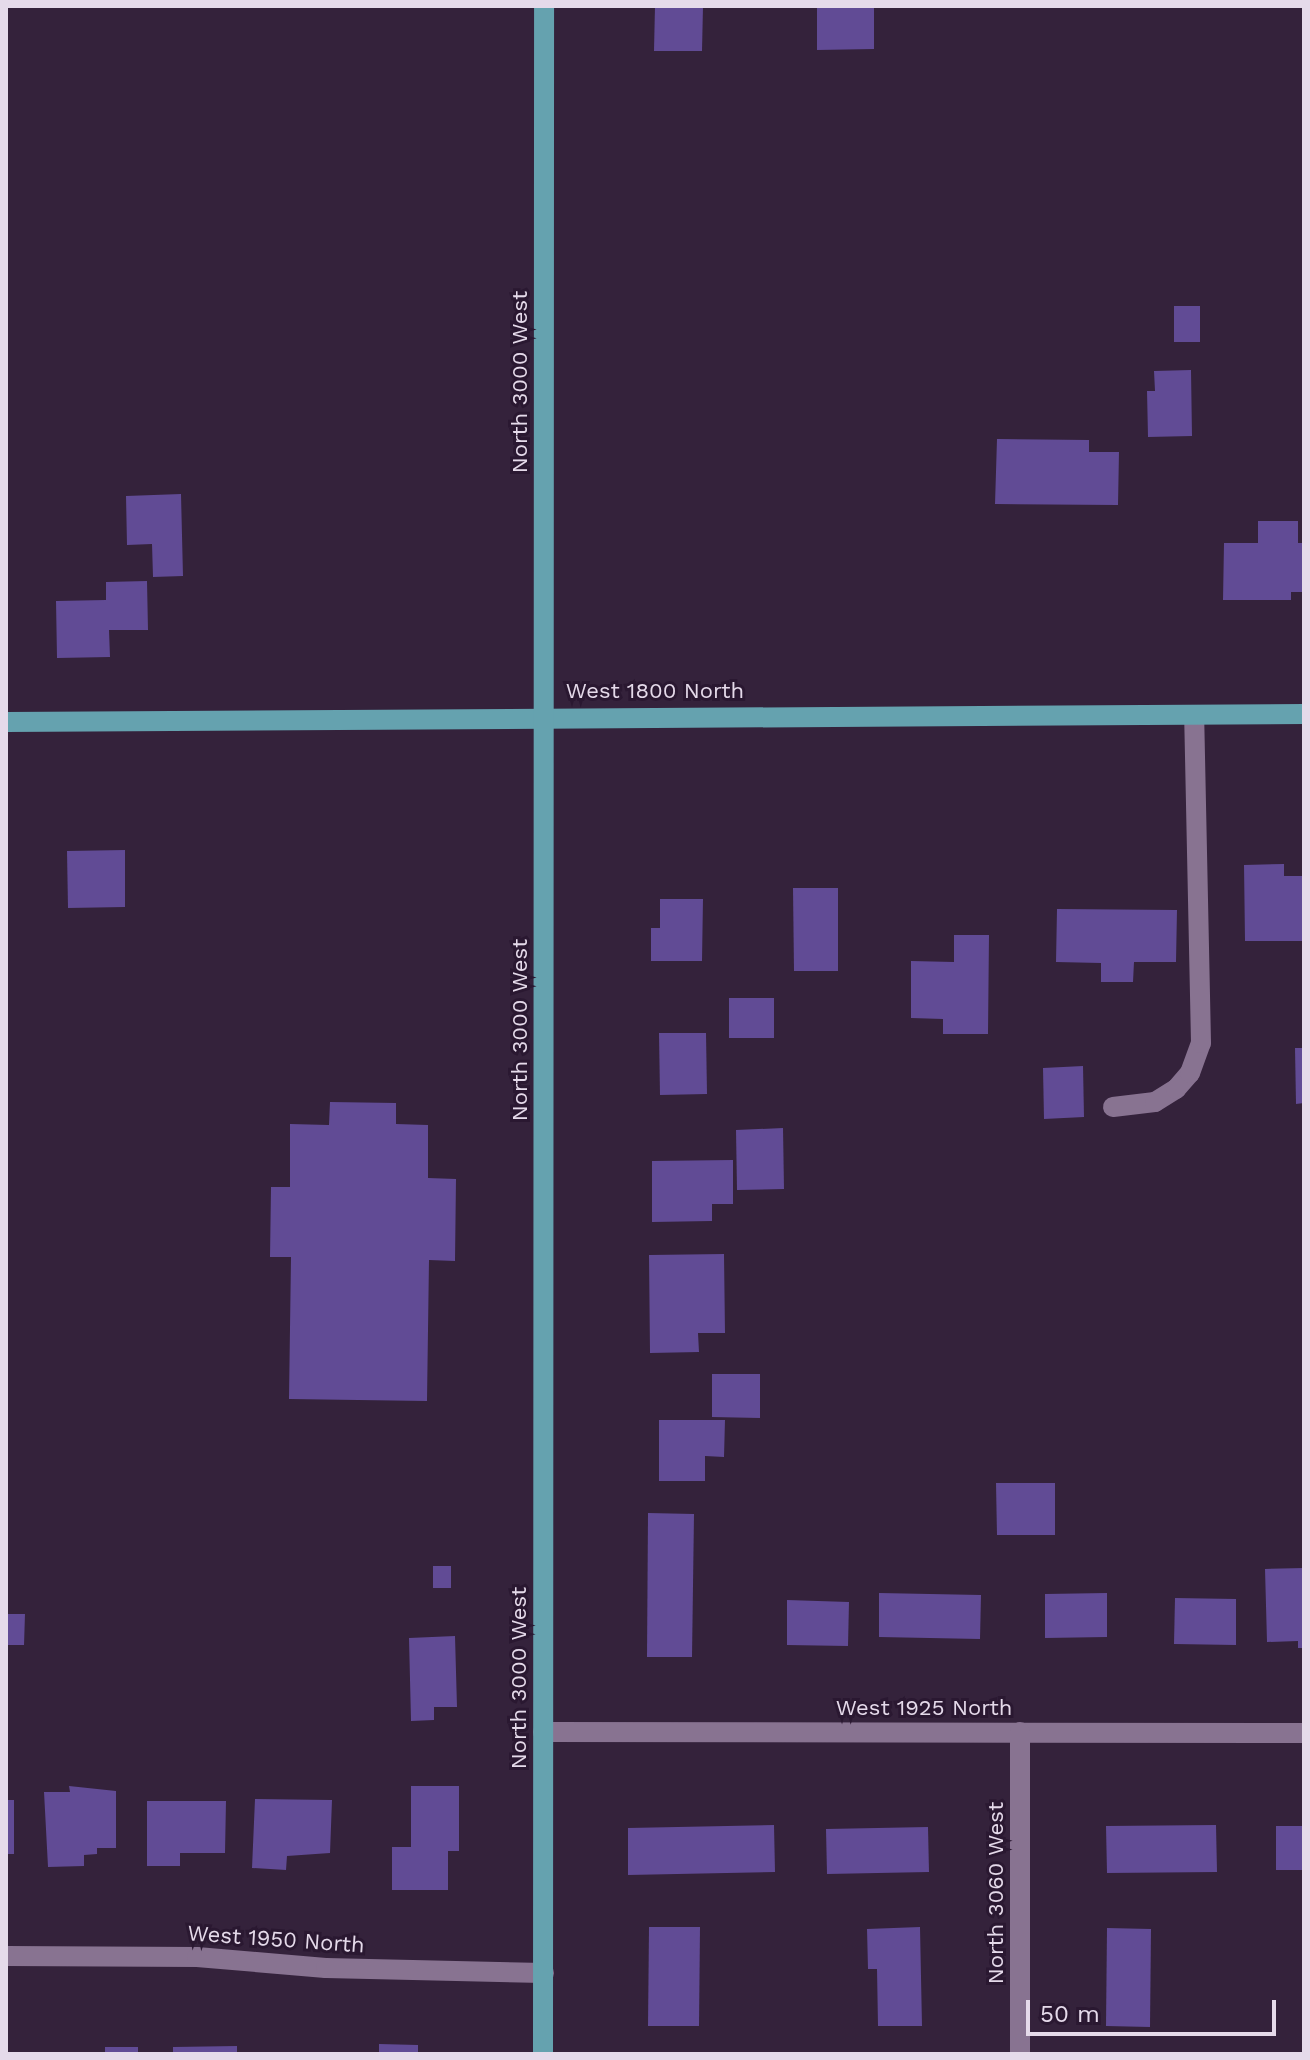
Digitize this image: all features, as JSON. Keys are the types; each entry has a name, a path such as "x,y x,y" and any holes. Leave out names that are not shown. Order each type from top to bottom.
{"main road":[{"name":"North 3000 West","path":"543,2054 544,6"},
{"name":"West 1800 North","path":"6,722 544,715 1304,714"}],"street":[{"path":"1113,1107 1155,1102 1176,1089 1190,1073 1201,1043 1194,715"},
{"name":"West 1925 North","path":"543,1732 1304,1733"},
{"name":"North 3060 West","path":"1020,1732 1020,2054"},
{"name":"West 1950 North","path":"6,1956 197,1957 326,1968 544,1973"}],"building":[{"path":"655,6 703,6 702,51 654,51"},
{"path":"817,6 874,6 874,49 817,50"},
{"path":"1174,306 1200,306 1200,342 1174,342"},
{"path":"1191,370 1192,436 1148,437 1147,391 1155,391 1154,371"},
{"path":"997,439 1089,440 1089,452 1119,452 1118,505 995,504"},
{"path":"181,494 183,576 153,577 152,544 127,545 126,496"},
{"path":"1258,521 1298,521 1298,543 1304,543 1304,592 1291,592 1291,600 1223,600 1224,543 1258,543"},
{"path":"147,581 148,630 109,630 110,657 57,658 56,601 106,600 106,582"},
{"path":"125,850 125,907 68,908 67,851"},
{"path":"1284,864 1284,876 1304,876 1304,941 1245,941 1244,865"},
{"path":"793,888 838,888 838,971 794,971"},
{"path":"660,899 703,899 702,961 651,961 651,928 660,928"},
{"path":"1057,909 1177,910 1176,962 1134,962 1133,982 1101,982 1101,963 1056,962"},
{"path":"954,935 989,935 988,1034 943,1034 943,1019 911,1018 911,961 954,962"},
{"path":"729,998 774,998 774,1038 729,1038"},
{"path":"659,1033 706,1033 707,1094 660,1095"},
{"path":"1295,1048 1304,1048 1304,1103 1296,1104"},
{"path":"1083,1066 1084,1117 1044,1119 1043,1068"},
{"path":"330,1102 396,1103 396,1124 428,1125 428,1178 456,1179 455,1261 429,1260 427,1401 289,1399 291,1257 270,1257 271,1187 290,1187 290,1124 329,1125"},
{"path":"783,1128 784,1189 737,1190 736,1130"},
{"path":"733,1160 733,1204 712,1204 712,1221 652,1222 652,1161"},
{"path":"724,1254 725,1333 698,1333 699,1352 650,1353 649,1255"},
{"path":"712,1374 760,1374 760,1418 712,1417"},
{"path":"659,1420 725,1420 724,1457 705,1456 705,1481 659,1481"},
{"path":"996,1483 1055,1483 1055,1535 997,1535"},
{"path":"648,1513 694,1514 692,1657 647,1657"},
{"path":"433,1566 451,1566 451,1588 433,1588"},
{"path":"1304,1568 1304,1648 1298,1648 1298,1641 1267,1642 1265,1569"},
{"path":"879,1593 981,1595 980,1639 879,1637"},
{"path":"1107,1593 1107,1637 1045,1638 1045,1594"},
{"path":"1175,1598 1236,1599 1236,1645 1174,1644"},
{"path":"787,1600 849,1602 848,1646 787,1645"},
{"path":"6,1614 25,1614 24,1645 6,1645"},
{"path":"455,1636 457,1707 434,1707 434,1720 411,1721 409,1638"},
{"path":"69,1786 116,1791 116,1848 97,1848 97,1854 84,1855 84,1866 48,1867 44,1792 70,1792"},
{"path":"411,1786 459,1786 459,1851 448,1851 448,1890 392,1890 392,1847 411,1847"},
{"path":"255,1799 332,1800 330,1853 287,1856 286,1870 252,1868"},
{"path":"6,1800 14,1800 14,1854 6,1854"},
{"path":"147,1801 226,1801 225,1853 180,1853 180,1866 147,1866"},
{"path":"774,1825 775,1872 628,1875 628,1828"},
{"path":"1216,1825 1217,1872 1107,1873 1106,1826"},
{"path":"1276,1826 1304,1826 1304,1870 1276,1870"},
{"path":"928,1827 929,1872 827,1874 826,1829"},
{"path":"649,1927 700,1927 699,2026 648,2026"},
{"path":"920,1927 922,2026 878,2026 877,1969 868,1969 867,1929"},
{"path":"1107,1928 1151,1929 1150,2027 1106,2026"},
{"path":"379,2044 418,2045 418,2054 379,2054"},
{"path":"237,2046 237,2054 173,2054 173,2047"},
{"path":"105,2047 138,2047 138,2054 105,2054"}]}
